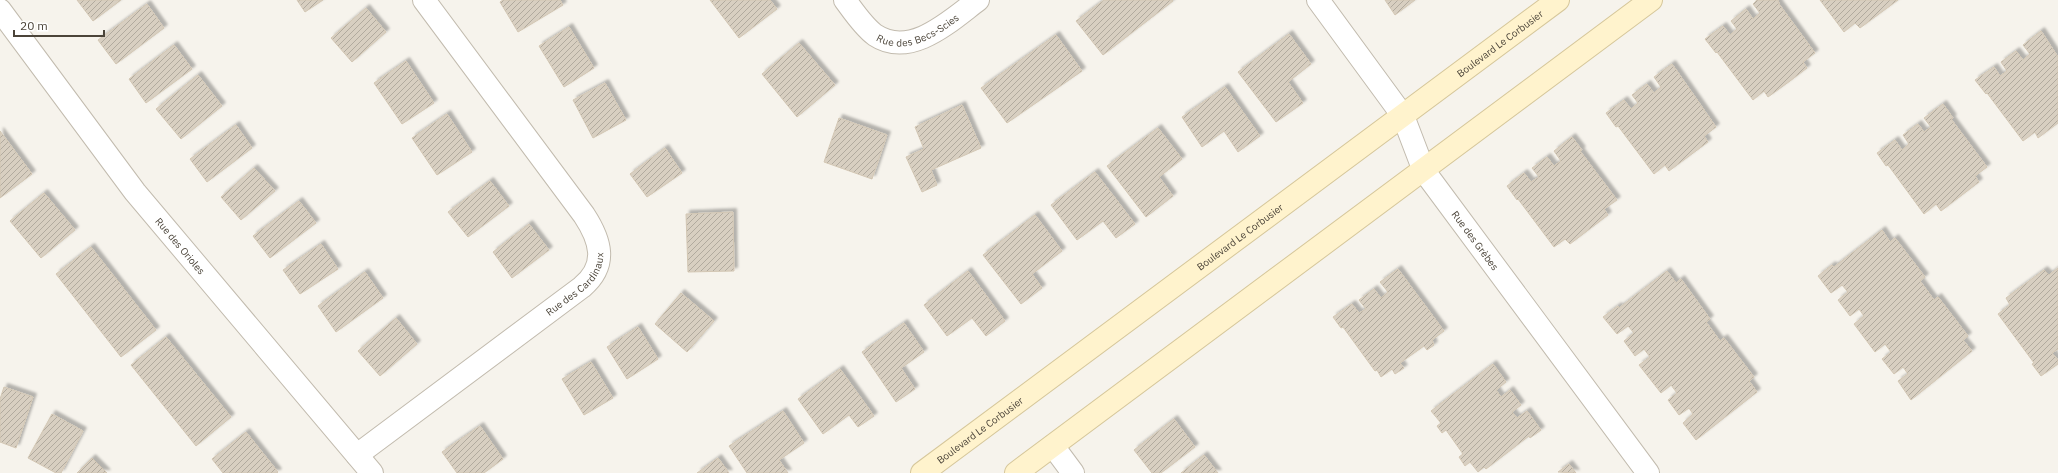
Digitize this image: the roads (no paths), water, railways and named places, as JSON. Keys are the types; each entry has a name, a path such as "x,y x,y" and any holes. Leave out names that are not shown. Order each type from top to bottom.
{"street":[{"name":"Rue des Cardinaux","path":"357,455 582,288 596,272 600,260 599,248 595,235 584,215 424,0"},
{"name":"Rue des Becs-Scies","path":"844,0 874,34 892,42 904,42 917,40 940,28 978,0"},
{"name":"Rue des Grèbes","path":"1318,0 1403,116 1424,171 1648,473"},
{"name":"Boulevard Le Corbusier","path":"922,473 1558,0"},
{"path":"1016,473 1424,171 1651,0"},
{"name":"Rue des Orioles","path":"0,10 135,192 372,473"},
{"path":"1053,446 1073,473"}]}
